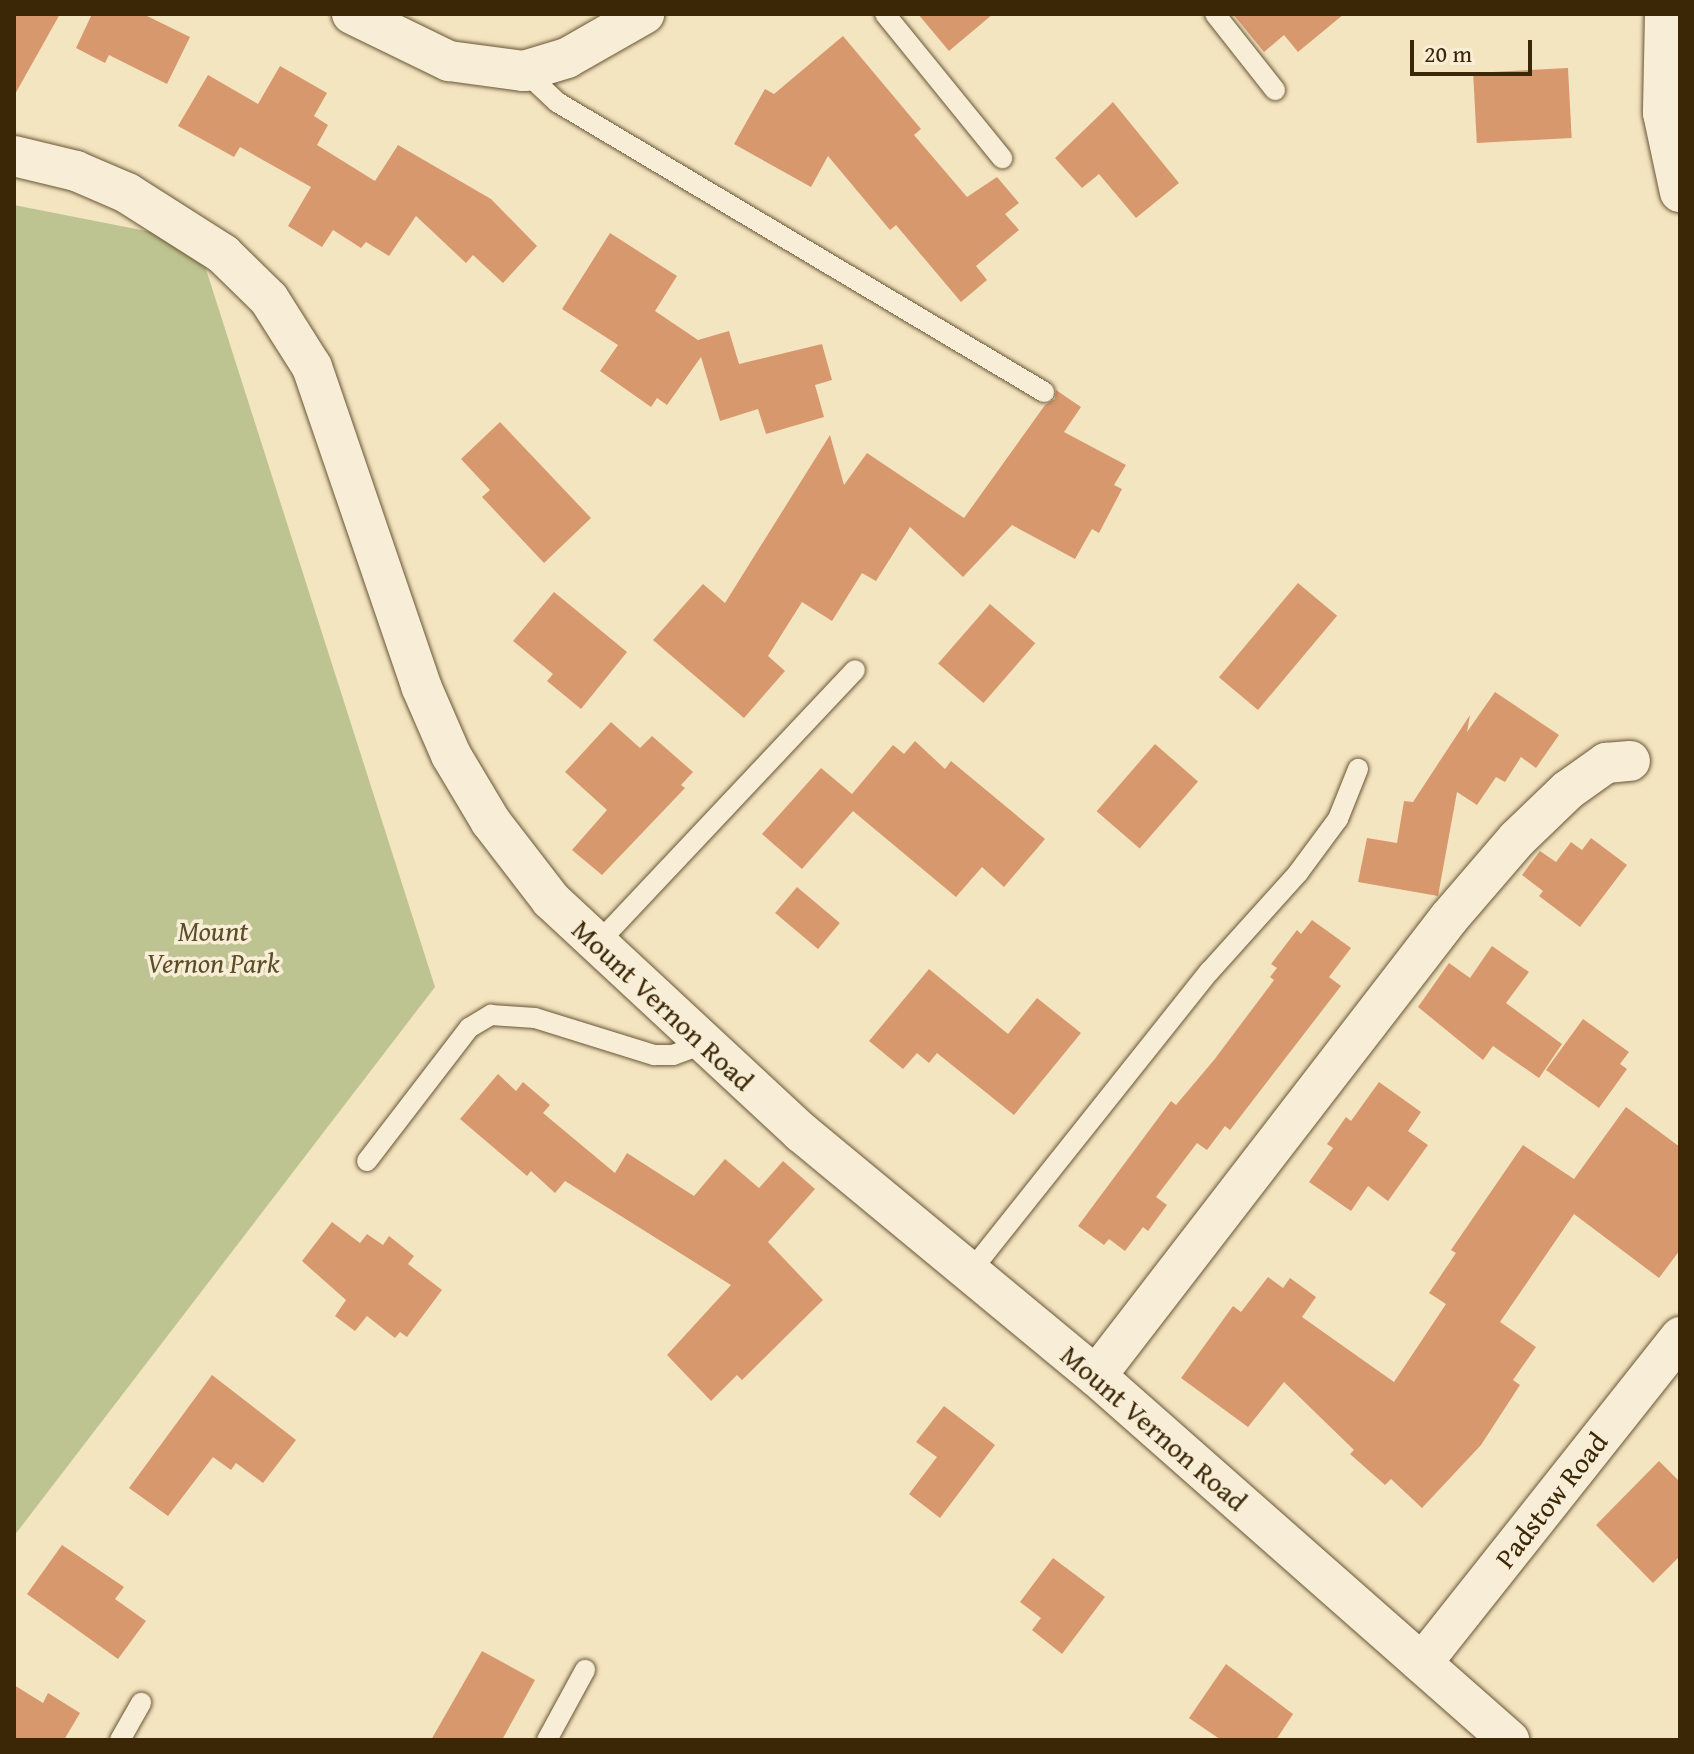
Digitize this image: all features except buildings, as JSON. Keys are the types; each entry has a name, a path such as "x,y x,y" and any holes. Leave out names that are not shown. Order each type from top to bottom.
{"street":[{"path":"352,14 449,61 524,71 567,58 644,14"},
{"path":"1665,14 1663,113 1680,192"},
{"name":"Mount Vernon Road","path":"14,156 76,171 127,193 223,254 269,299 312,367 421,686 451,755 500,833 551,900 595,946 704,1044 1096,1376 1509,1740"},
{"path":"1096,1376 1449,918 1517,839 1568,790 1606,763 1630,761"},
{"name":"Padstow Road","path":"1422,1663 1680,1337"}],"lane":[{"path":"885,14 1002,158"},
{"path":"1215,14 1275,90"},
{"path":"524,71 569,109 1044,392"},
{"path":"595,946 855,670"},
{"path":"970,1272 1209,972 1298,873 1338,819 1358,769"},
{"path":"367,1161 469,1028 491,1015 535,1018 654,1055 673,1055 704,1044"},
{"path":"547,1740 585,1670"},
{"path":"120,1740 141,1703"}],"green space":[{"name":"Mount Vernon Park","path":"14,205 197,241 435,987 14,1536"}]}
